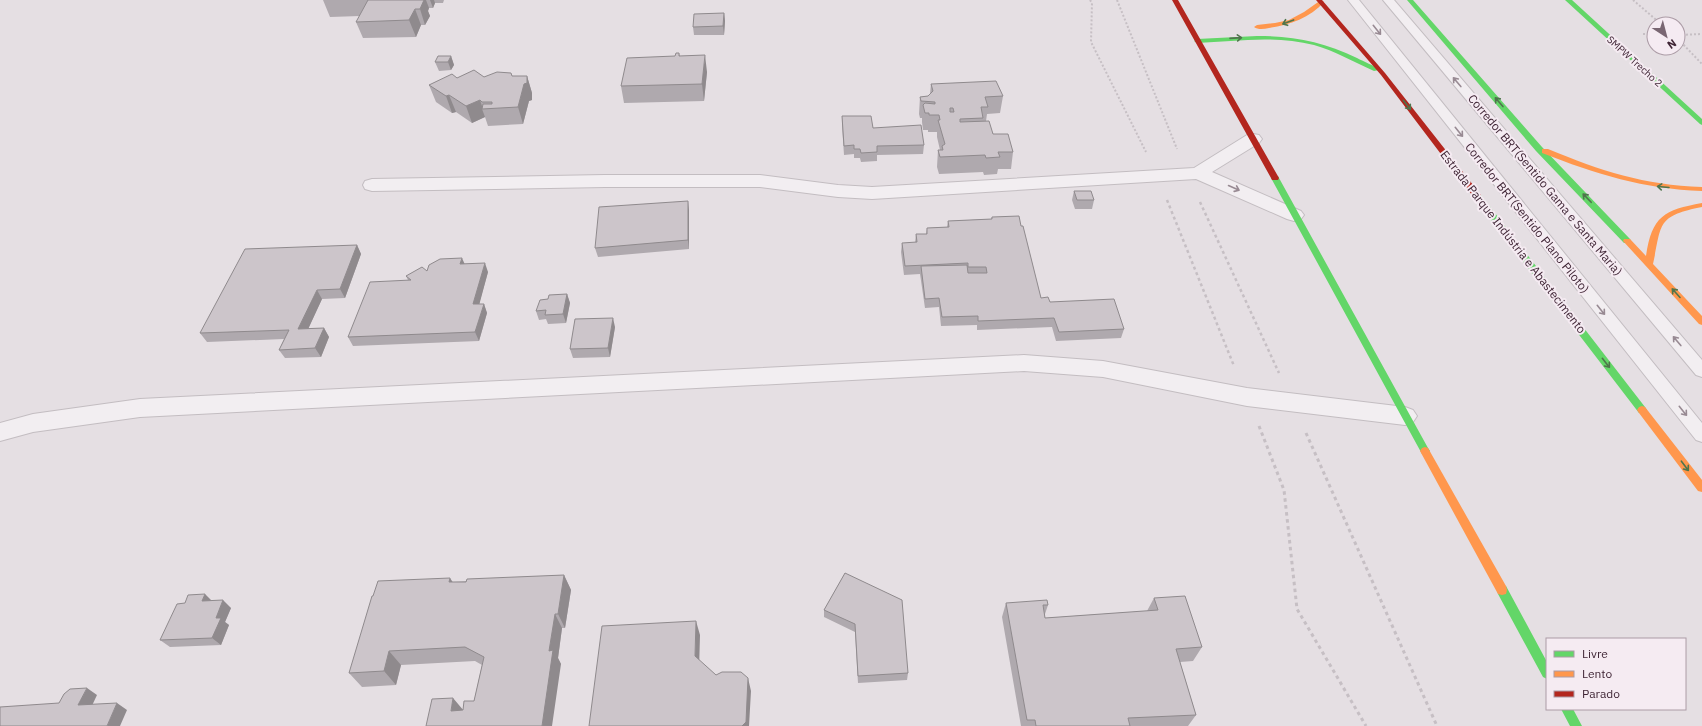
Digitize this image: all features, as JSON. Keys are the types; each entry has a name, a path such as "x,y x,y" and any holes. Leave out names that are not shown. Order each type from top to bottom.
{"main road":[{"path":"1175,0 1546,671"},
{"path":"1410,0 1539,148 1649,263 1702,322"},
{"name":"SMPW Trecho 2","path":"1568,0 1702,123"},
{"path":"1249,27 1285,24 1308,14 1320,1"},
{"name":"Estrada Parque Indústria e Abastecimento","path":"1320,1 1383,74 1702,488"},
{"path":"1190,28 1204,28"},
{"path":"1197,41 1269,37 1308,42 1340,53 1383,74"},
{"path":"1539,148 1611,177 1644,186 1702,189"},
{"path":"1649,263 1651,240 1656,225 1673,210 1702,205"},
{"path":"1568,710 1576,726"}],"street":[{"path":"1193,173 1253,139"},
{"path":"372,185 604,181 760,181 838,191 872,192 1193,173 1294,215"},
{"path":"0,432 32,424 140,408 1024,363 1103,369 1247,397 1405,416"}],"lane":[{"name":"Corredor BRT(Sentido Plano Piloto)","path":"1353,0 1702,435"},
{"name":"Corredor BRT(Sentido Gama e Santa Maria)","path":"1388,0 1702,371"}],"path":[{"path":"1117,0 1292,403 1437,726"},
{"path":"1633,0 1652,16"},
{"path":"1686,35 1702,34"},
{"path":"1686,47 1702,64"}],"building":[{"path":"368,0 424,0 420,9 415,9 409,20 356,22"},
{"path":"724,13 723,26 693,27 694,14"},
{"path":"676,53 679,53 679,56 705,55 702,84 621,86 627,58 675,56"},
{"path":"438,56 451,56 448,62 435,62"},
{"path":"474,70 484,77 497,72 511,73 512,76 527,76 527,83 524,84 518,107 482,109 483,104 492,104 492,102 482,102 480,100 466,106 429,85 452,74 457,78"},
{"path":"996,81 1003,96 985,97 988,107 981,107 983,118 960,119 960,122 989,121 993,134 1008,134 1013,152 998,152 1000,157 986,158 985,155 940,157 938,150 943,150 942,146 945,144 938,120 940,120 939,115 929,115 929,113 925,113 923,105 925,103 935,104 935,102 921,101 920,97 928,96 933,91 931,84","holes":["950,108 953,108 954,112 950,112"]},
{"path":"842,116 871,116 873,128 921,125 924,145 877,146 877,152 861,153 860,149 854,149 854,145 844,146"},
{"path":"1074,191 1091,191 1094,200 1077,200"},
{"path":"688,201 688,240 595,248 599,207"},
{"path":"1019,216 1021,226 1023,226 1041,298 1048,297 1050,302 1114,299 1124,329 1059,332 1054,318 978,321 978,316 942,317 939,298 925,299 921,266 967,265 968,273 987,273 986,267 968,267 968,263 905,266 902,243 917,242 916,234 927,234 927,228 949,227 948,221"},
{"path":"357,245 340,289 317,290 298,329 324,328 315,348 279,350 289,330 200,333 245,249"},
{"path":"462,258 460,264 485,263 473,304 484,304 475,332 348,337 370,282 411,280 406,276 422,267 427,271 429,265 440,259"},
{"path":"567,294 563,314 545,315 546,310 536,311 540,300 548,299 549,295"},
{"path":"613,318 608,348 570,349 575,319"},
{"path":"845,573 902,600 908,673 858,676 855,624 824,610"},
{"path":"564,575 558,614 555,614 549,651 553,650 542,726 426,726 432,699 453,698 451,711 463,710 464,701 474,701 484,657 465,647 389,651 384,671 349,673 372,596 378,581 450,578 449,582 466,582 467,579"},
{"path":"205,594 202,601 223,600 216,618 221,618 212,638 160,640 177,604 185,603 188,595"},
{"path":"1185,596 1202,647 1176,649 1196,715 1128,718 1130,726 1036,726 1035,720 1027,720 1006,603 1047,600 1048,605 1043,605 1045,618 1158,610 1154,598"},
{"path":"696,621 695,656 716,675 722,672 741,672 748,678 746,722 742,726 589,726 602,626"},
{"path":"87,688 78,705 117,703 107,726 0,726 0,707 59,703 64,694 70,689"}],"traffic: fast":[{"path":"1410,0 1539,149 1627,241"},
{"path":"1568,0 1702,123"},
{"path":"1197,41 1257,38 1302,41 1332,49 1376,70"},
{"path":"1275,178 1425,451"},
{"path":"1478,197 1642,410"},
{"path":"1502,590 1546,671"},
{"path":"1568,710 1576,726"}],"traffic: slow":[{"path":"1257,27 1292,21 1307,13 1321,2"},
{"path":"1545,151 1603,173 1641,183 1702,189"},
{"path":"1649,263 1653,237 1661,221 1676,211 1702,205"},
{"path":"1627,241 1702,322"},
{"path":"1642,410 1702,488"},
{"path":"1425,451 1502,590"}],"traffic: jam":[{"path":"1175,0 1275,178"},
{"path":"1319,0 1383,74 1478,197"}]}
